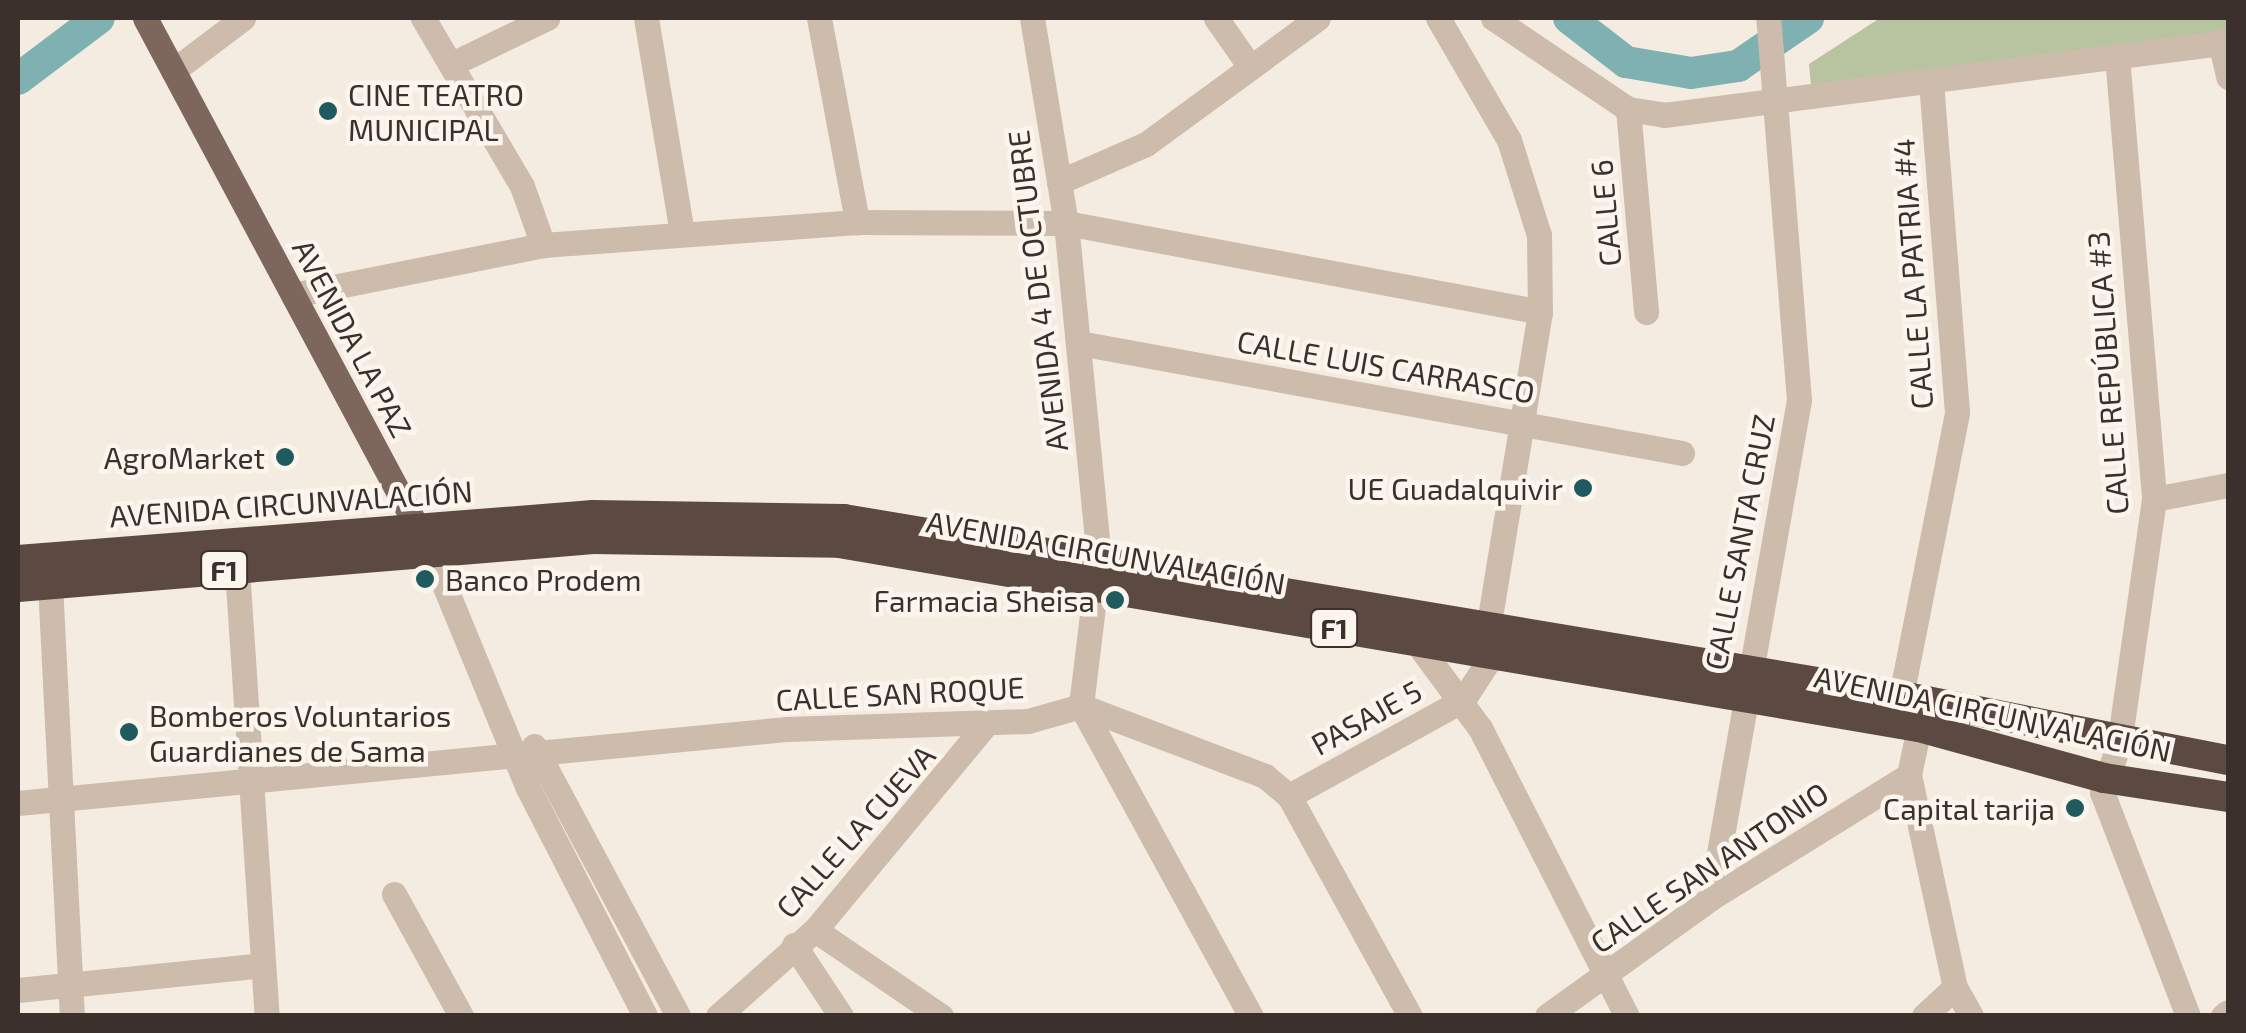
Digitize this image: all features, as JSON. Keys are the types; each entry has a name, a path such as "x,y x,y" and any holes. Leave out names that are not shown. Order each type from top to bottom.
{"highway":[{"name":"AVENIDA CIRCUNVALACIÓN","path":"18,560 424,541 724,512 844,519 1099,570 1490,657 1901,696 2119,744 2228,760"},
{"name":"AVENIDA CIRCUNVALACIÓN","path":"18,586 237,569 424,541"},
{"name":"AVENIDA CIRCUNVALACIÓN","path":"1099,570 1489,625 1745,683 2104,778 2228,797"}],"main road":[{"name":"AVENIDA LA PAZ","path":"145,18 424,541"}],"street":[{"path":"167,60 243,18"},
{"path":"423,18 522,186 542,245"},
{"path":"452,64 547,18"},
{"path":"646,18 682,232"},
{"path":"818,18 857,222"},
{"name":"AVENIDA 4 DE OCTUBRE","path":"1032,18 1066,223 1099,570 1081,706"},
{"path":"1216,18 1248,64"},
{"path":"1059,182 1146,144 1248,64 1318,18"},
{"path":"1438,18 1522,177 1539,235 1540,312 1525,424 1489,625"},
{"path":"1493,18 1628,108 1706,115 2224,42 2228,77"},
{"name":"CALLE SANTA CRUZ","path":"1711,898 1745,683 1800,400 1771,105 1774,78 1768,18"},
{"name":"CALLE REPÚBLICA #3","path":"2104,778 2119,744 2154,499 2117,56"},
{"name":"CALLE LA PATRIA #4","path":"1901,696 1957,412 1931,82"},
{"name":"CALLE 6","path":"1628,108 1646,312"},
{"path":"293,295 542,245 857,222 1066,223 1540,312"},
{"name":"CALLE LUIS CARRASCO","path":"1079,343 1682,453"},
{"path":"2154,499 2228,485"},
{"name":"AVENIDA LA PAZ","path":"424,541 495,694 678,1016"},
{"path":"237,569 246,781 267,1016"},
{"path":"50,584 56,800 72,1016"},
{"name":"PASAJE 5","path":"1289,796 1463,700 1418,643"},
{"path":"1490,657 1463,700 1627,1016"},
{"path":"1081,706 1265,776 1289,796 1410,1016"},
{"path":"1081,706 1250,1016"},
{"name":"CALLE SAN ROQUE","path":"18,803 530,758 787,729 987,723 1081,706"},
{"name":"CALLE LA CUEVA","path":"718,1016 804,938 987,723"},
{"path":"1919,727 1908,775 1955,987 1971,1016"},
{"name":"AVENIDA LA PAZ","path":"530,758 645,1016"},
{"name":"CALLE SAN ANTONIO","path":"1547,1016 1711,898 1908,775"},
{"path":"2104,778 2188,1016"},
{"path":"394,894 462,1016"},
{"path":"804,938 841,1016"},
{"path":"804,938 941,1016"},
{"path":"18,990 263,966"},
{"path":"1924,1016 1955,987"}],"green space":[{"path":"1880,18 2228,18 2228,31 1811,86 1809,64"}],"waterway":[{"path":"18,79 99,18"},
{"path":"1569,18 1626,62 1691,73 1738,66 1808,18"}],"place":[{"name":"CINE TEATRO MUNICIPAL","path":"328,111"},
{"name":"AgroMarket","path":"285,457"},
{"name":"UE Guadalquivir","path":"1583,488"},
{"name":"Banco Prodem","path":"425,579"},
{"name":"Farmacia Sheisa","path":"1115,600"},
{"name":"Bomberos Voluntarios Guardianes de Sama","path":"129,732"},
{"name":"Capital tarija","path":"2075,808"}]}
